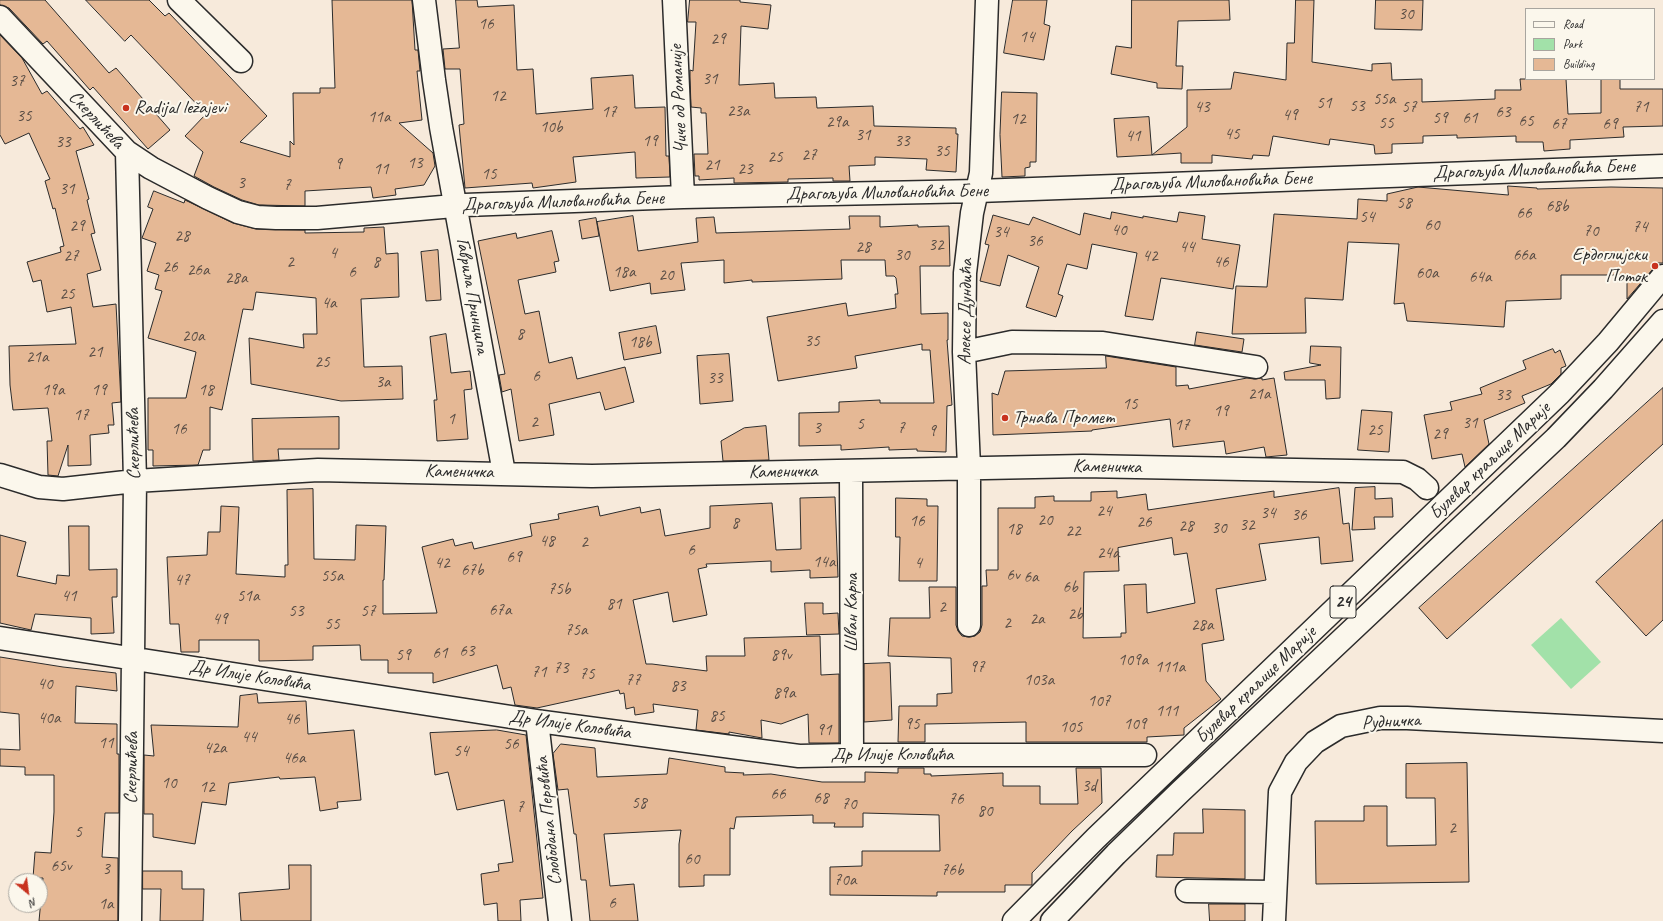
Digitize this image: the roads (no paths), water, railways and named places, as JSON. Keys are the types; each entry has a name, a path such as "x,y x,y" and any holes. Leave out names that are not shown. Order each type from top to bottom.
{"street":[{"path":"179,0 241,61"},
{"name":"Гаврила Принципа","path":"424,0 434,80 504,473"},
{"name":"Чиче од Романије","path":"674,0 683,197"},
{"name":"Алексе Дундића","path":"968,625 969,467 964,352 965,273 972,213 981,173 987,0"},
{"name":"Скерлићева","path":"0,17 127,152 135,481 130,921"},
{"name":"Драгољуба Миловановића Бене","path":"127,152 151,168 238,212 257,217 276,218 317,218 456,206 683,197 978,191 1663,166"},
{"name":"Булевар краљице Марије","path":"1014,921 1096,838 1560,393 1608,342 1663,276"},
{"name":"Булевар краљице Марије","path":"1052,921 1165,807 1556,438 1612,379 1663,321"},
{"path":"964,352 1012,342 1102,343 1256,367"},
{"name":"Каменичка","path":"0,475 39,487 63,489 135,481 318,470 592,476 969,467 1083,466 1404,472 1417,479 1427,488"},
{"name":"Шван Карла","path":"851,471 852,755"},
{"name":"Др Илије Коловића","path":"0,638 538,721 799,756 1145,755"},
{"name":"Рудничка","path":"1274,921 1280,792 1296,762 1315,742 1342,726 1380,718 1407,718 1663,731"},
{"name":"Слободана Перовића","path":"538,721 560,921"},
{"path":"1187,891 1276,892"}],"place":[{"name":"Radijal ležajevi","path":"126,108"},
{"name":"Ердоглијски Поток","path":"1655,266"},
{"name":"Трнава Промет","path":"1005,418"}]}
